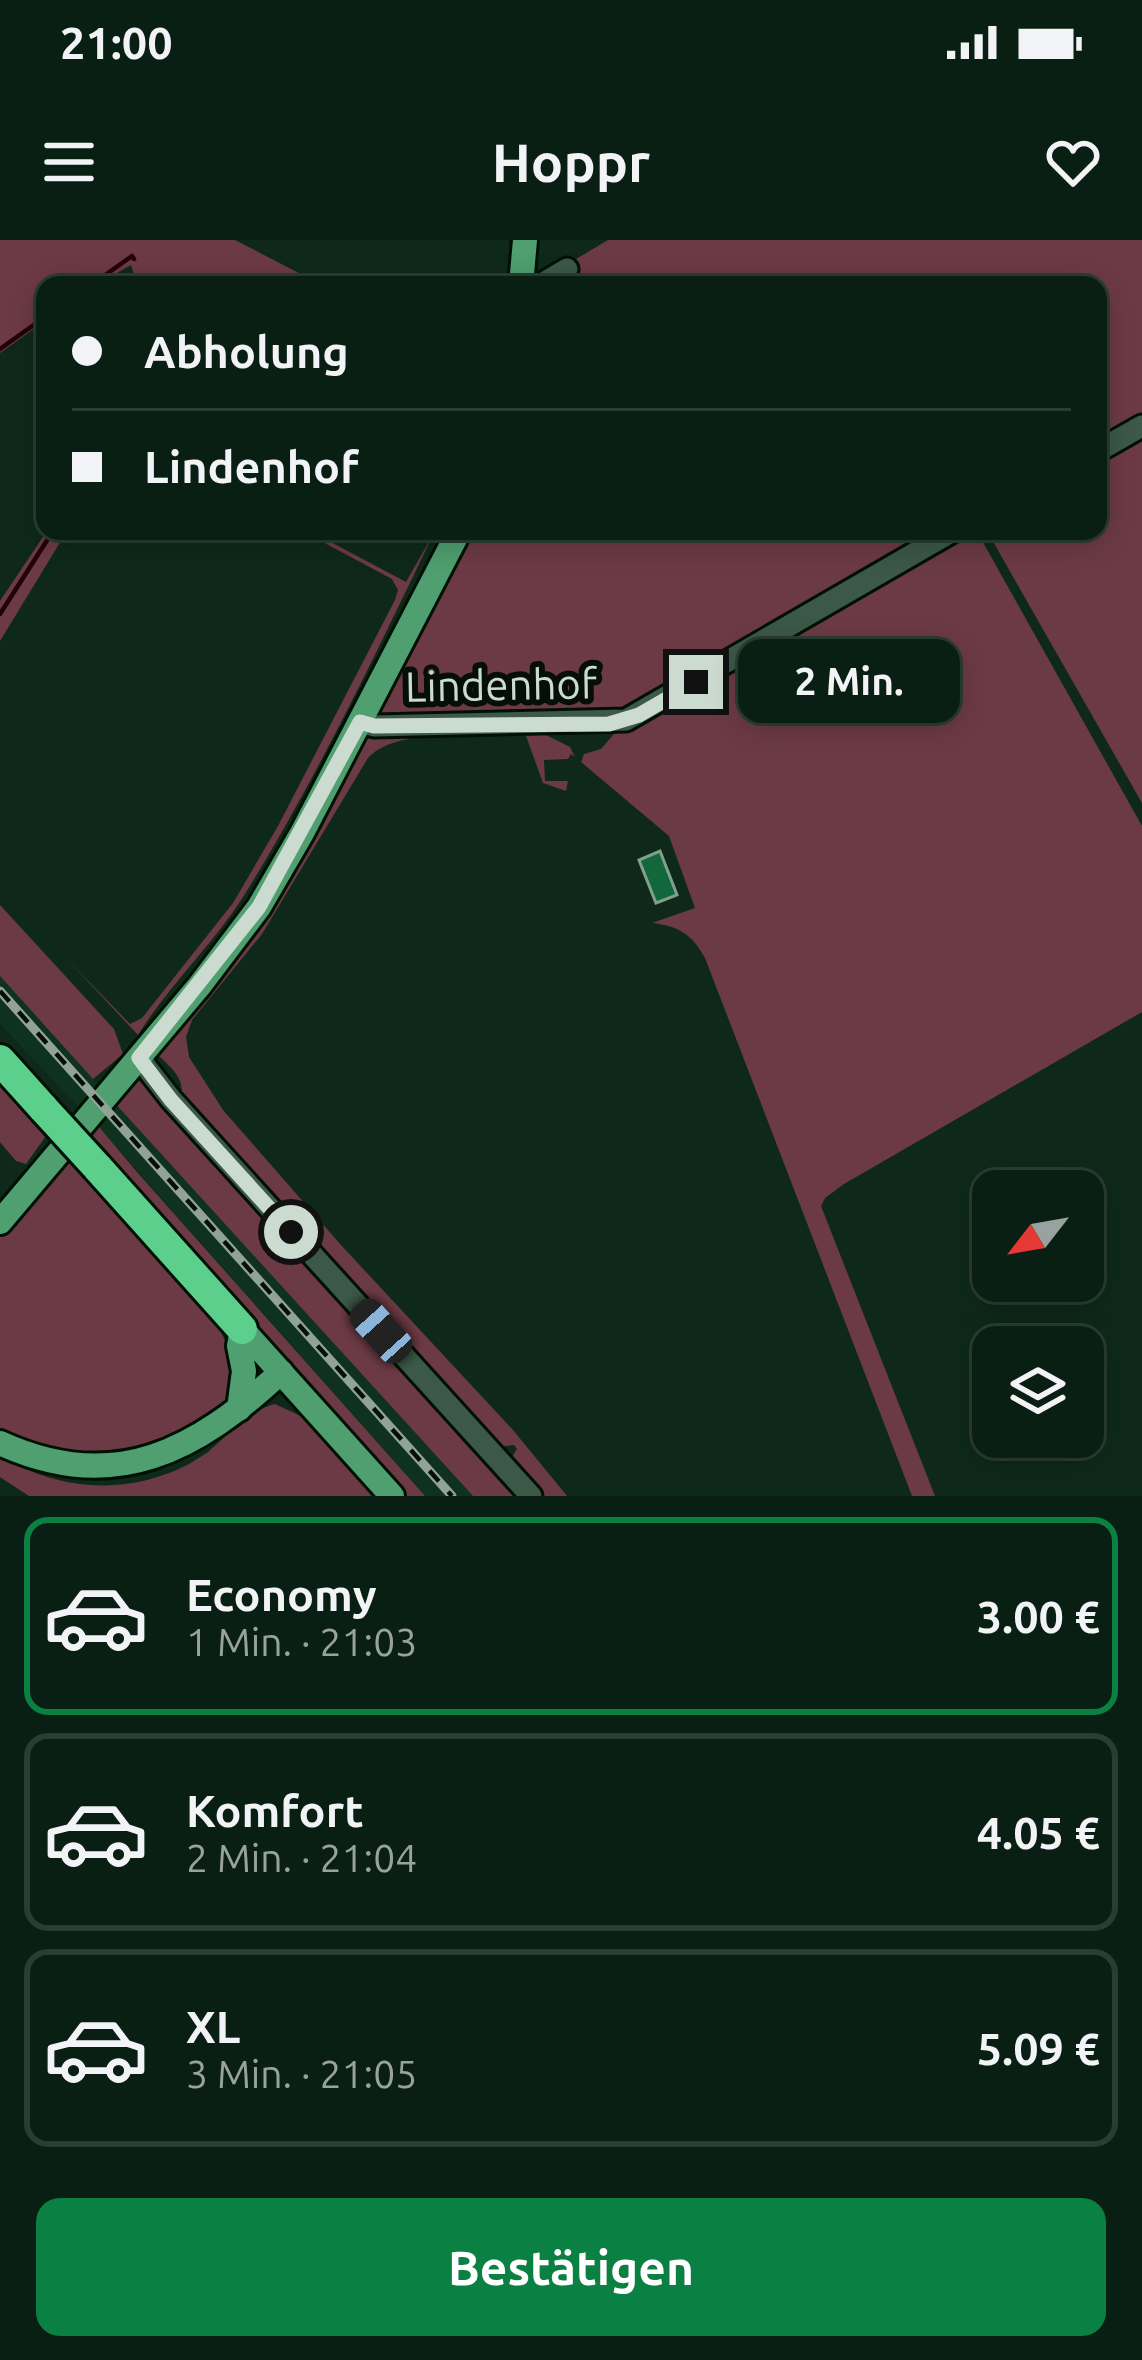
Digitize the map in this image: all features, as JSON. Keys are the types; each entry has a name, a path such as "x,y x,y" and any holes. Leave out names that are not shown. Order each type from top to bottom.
{"highway":[{"path":"0,1060 242,1329"}],"main road":[{"path":"522,276 525,240"},
{"path":"0,1222 259,907 454,540"},
{"path":"242,1329 392,1496"},
{"path":"239,1409 242,1329"},
{"path":"0,1443 33,1464 63,1475 130,1478 189,1454 281,1372"}],"street":[{"path":"555,276 567,269"},
{"path":"1107,446 1142,426"},
{"name":"Lindenhof","path":"360,722 374,726 626,720 937,540"},
{"path":"139,1058 171,1100 531,1496"}],"shaded area":[{"path":"0,240 235,240 305,276 134,276 131,265 112,276 36,276 36,327 0,353"},
{"path":"608,240 1142,240 1142,419 1107,439 1107,276 559,276 571,262"},
{"path":"1142,436 1142,803 992,540 1107,540 1107,456"},
{"path":"41,540 62,540 0,641 0,601"},
{"path":"319,540 406,582 431,540 344,717 270,853 231,915 138,1035 66,958 130,1024 142,1018 233,903 278,826 395,600 398,590 392,579"},
{"path":"461,540 921,540 633,711 392,717 378,713"},
{"path":"964,540 982,540 1142,826 1142,1012 844,1184 821,1206 935,1496 912,1496 705,958 683,933 652,923 695,908 669,836 581,762 584,754 601,749 620,727 662,710"},
{"path":"378,732 540,732 570,747 575,757 544,760 545,781 568,781 566,791 543,783 526,736 419,737 381,748 368,758 262,934 192,1020 186,1037 189,1057 223,1110 567,1496 540,1496 514,1467 514,1445 496,1447 314,1242 304,1219 268,1196 180,1101 180,1080 157,1054 355,744"},
{"path":"0,905 114,1029 123,1054 93,1079 0,976"},
{"path":"0,976 473,1496 425,1496 121,1152 0,1024"},
{"path":"0,1074 48,1133 26,1164 16,1161 0,1142"},
{"path":"135,1079 146,1084 527,1496 473,1496 112,1100"},
{"path":"94,1121 425,1496 405,1496 84,1133"},
{"path":"66,1153 215,1319 233,1358 231,1396 219,1411 125,1467 13,1441 0,1430 0,1234"},
{"path":"275,1404 305,1418 378,1496 29,1496 0,1477 0,1455 51,1478 78,1484 132,1483 158,1477 208,1452 247,1418"}],"building":[{"path":"660,851 677,895 656,903 639,860"}],"waterway":[{"path":"104,276 134,259"},
{"path":"0,349 36,323"},
{"path":"0,614 47,540"}],"railway":[{"path":"0,991 452,1496"}],"route":[{"path":"291,1232 149,1075 139,1058 259,907 360,722 374,726 609,724 639,715 696,682"}]}
